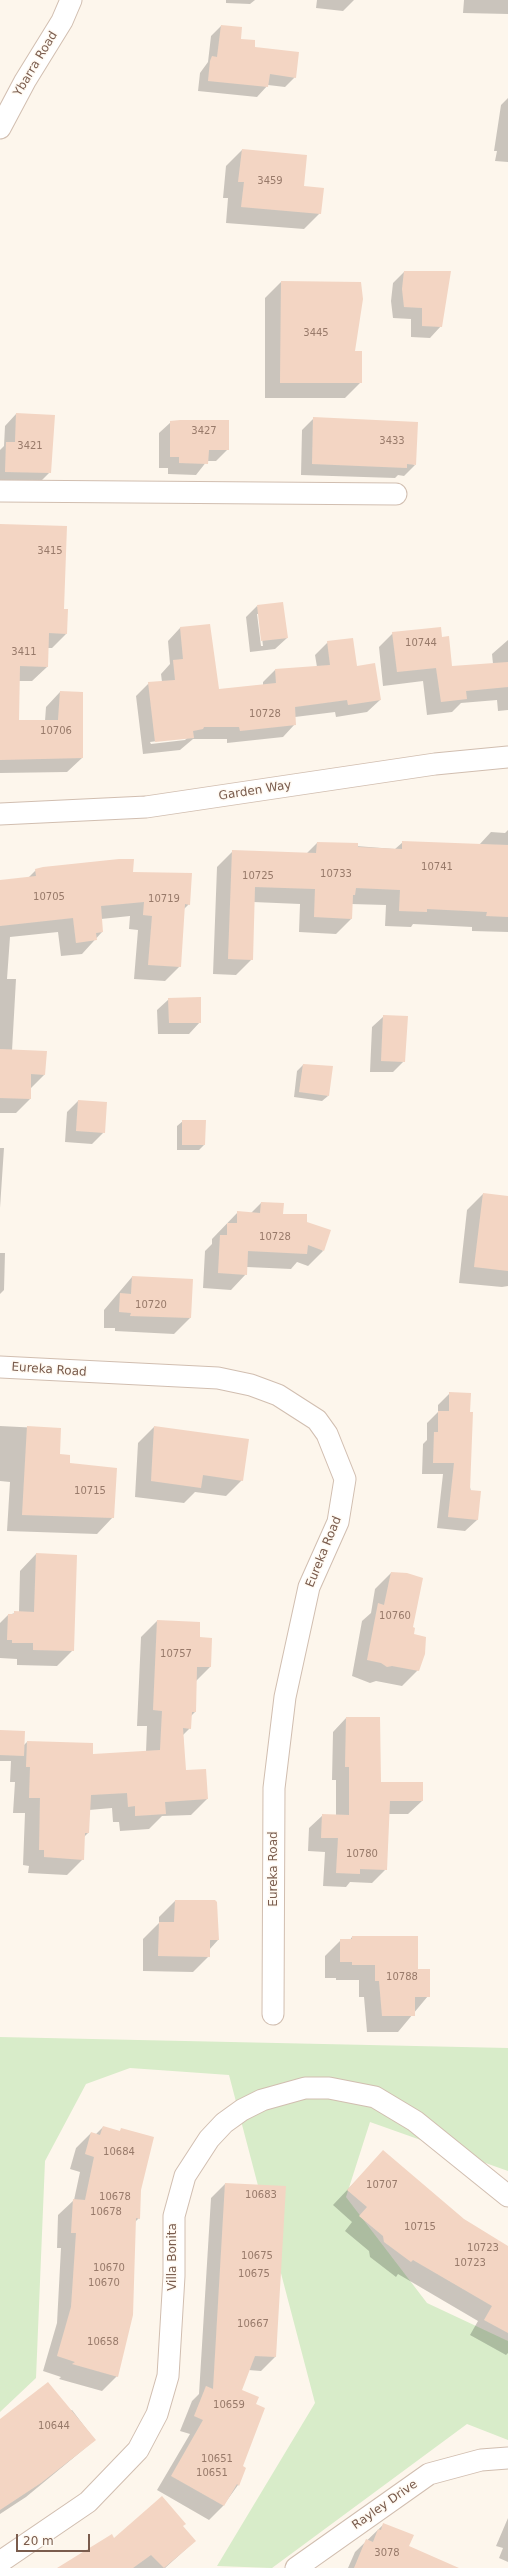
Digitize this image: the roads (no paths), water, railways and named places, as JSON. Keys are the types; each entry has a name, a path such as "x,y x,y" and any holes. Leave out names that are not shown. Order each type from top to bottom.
{"street":[{"name":"Ybarra Road","path":"0,128 24,81 62,21 71,0"},
{"path":"0,491 396,494"},
{"name":"Garden Way","path":"0,814 146,808 435,764 508,757"},
{"name":"Eureka Road","path":"0,1367 218,1378 251,1384 278,1395 317,1420 326,1434 345,1479 338,1522 309,1586 285,1697 274,1788 273,2014"},
{"name":"Villa Bonita","path":"0,2562 88,2502 138,2450 157,2414 168,2376 174,2276 174,2216 185,2176 209,2139 224,2123 242,2110 262,2100 305,2088 329,2088 375,2098 415,2121 508,2196"},
{"name":"Rayley Drive","path":"296,2568 429,2474 481,2460 508,2458"}]}
